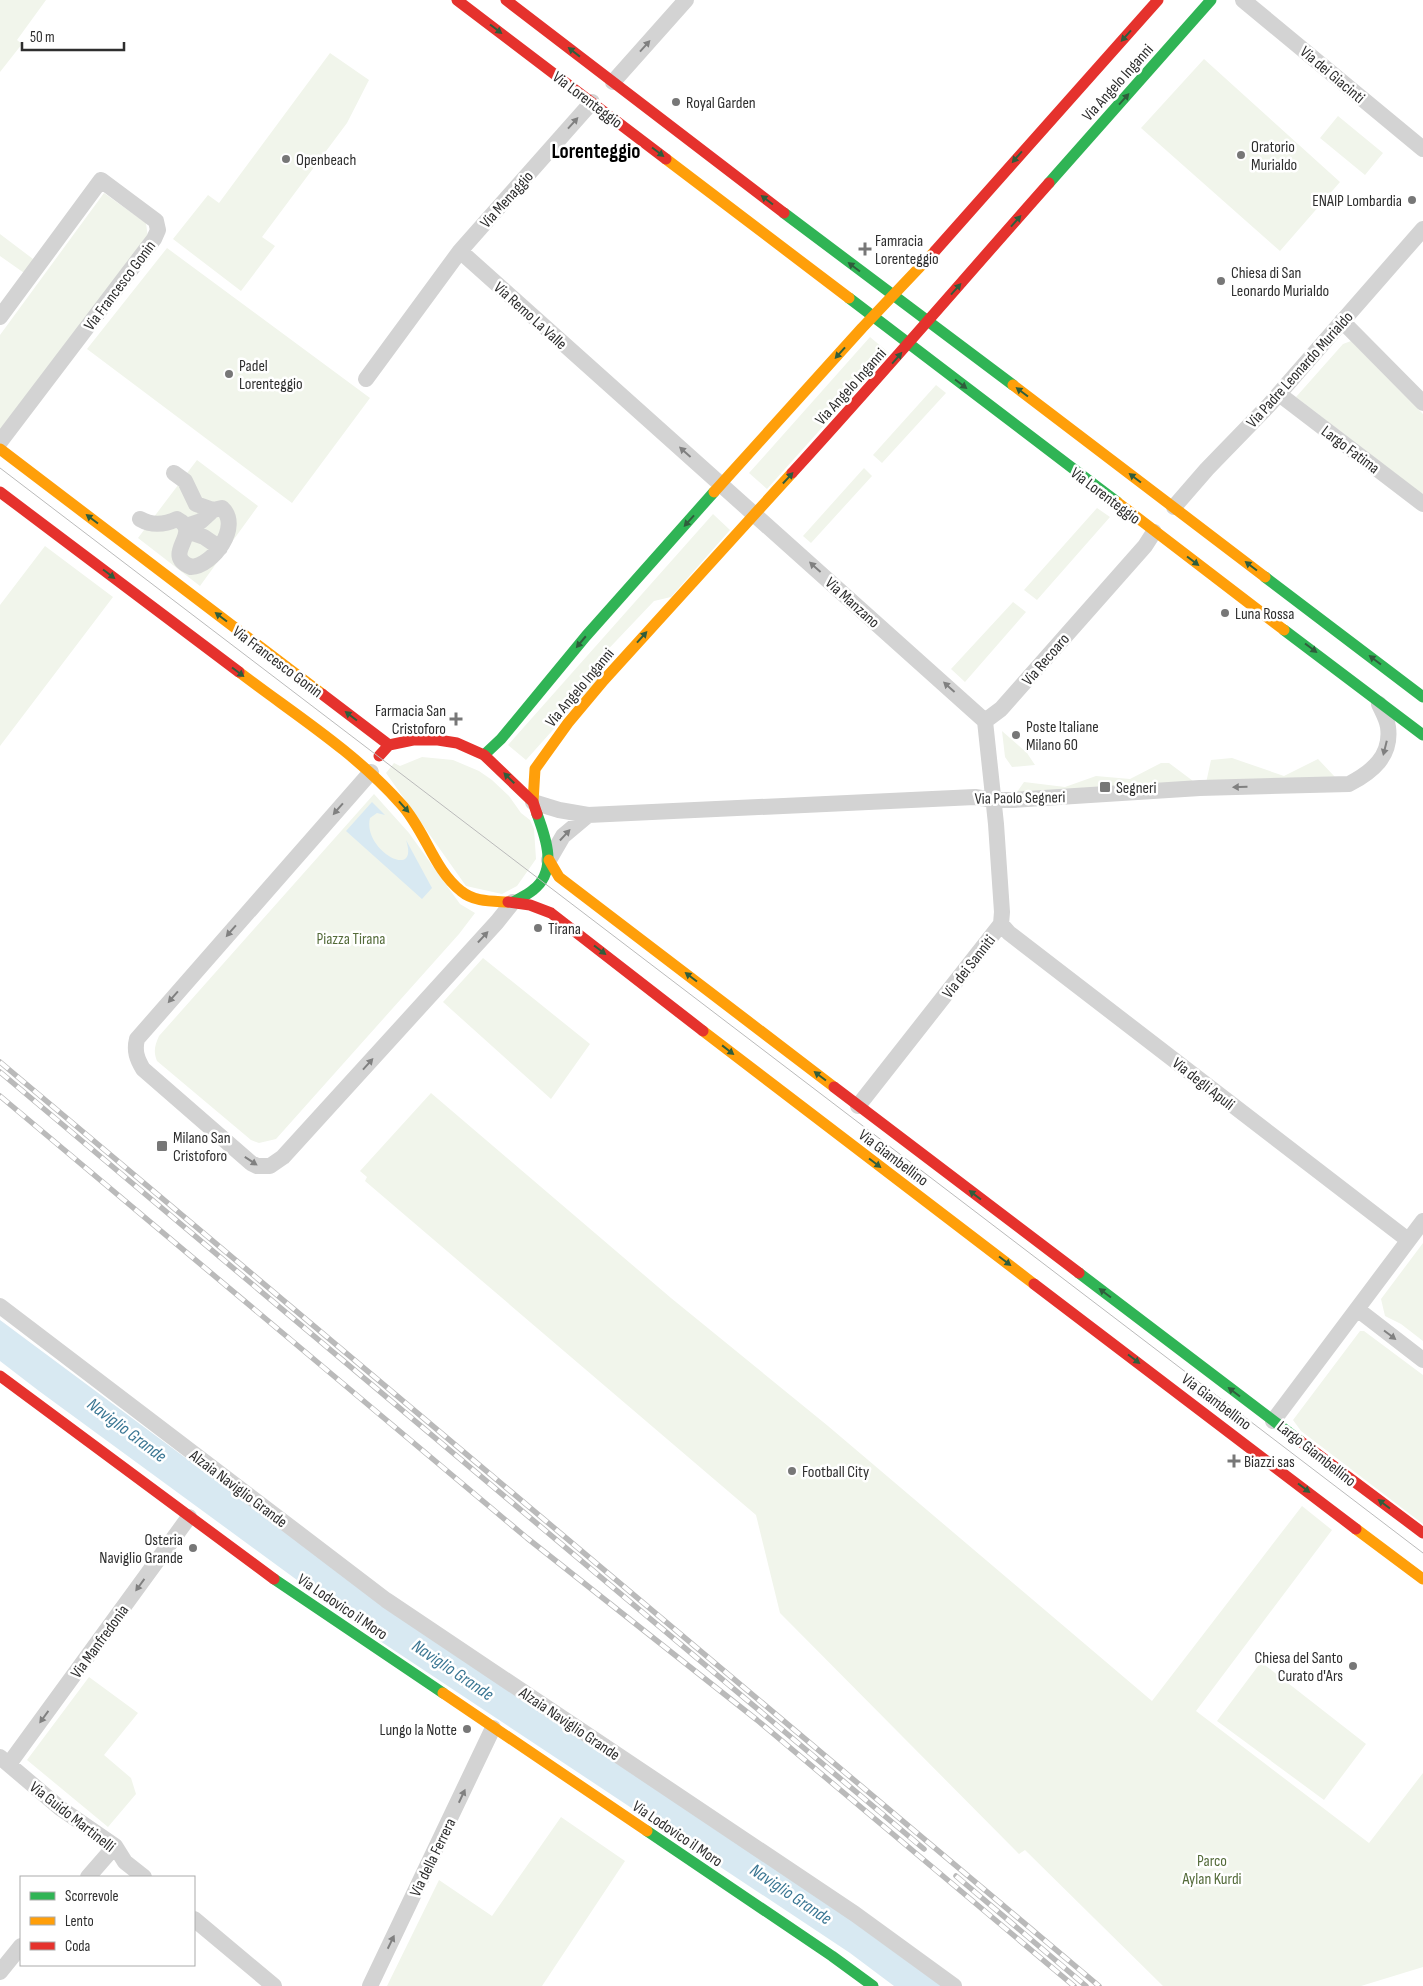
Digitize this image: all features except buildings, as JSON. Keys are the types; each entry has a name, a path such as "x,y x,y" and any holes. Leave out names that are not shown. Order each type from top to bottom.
{"street":[{"name":"Via Lorenteggio","path":"457,0 1154,532 1423,734"},
{"name":"Via Lorenteggio","path":"506,0 806,230 1174,507 1286,604 1423,696"},
{"path":"613,82 686,0"},
{"name":"Via Angelo Inganni","path":"484,755 501,739 586,636 873,317 954,230 1158,0"},
{"name":"Via Angelo Inganni","path":"534,802 535,769 568,723 607,677 909,344 928,320 1211,0"},
{"name":"Via dei Giacinti","path":"1243,0 1423,149"},
{"name":"Via Menaggio","path":"460,251 592,102"},
{"name":"Via Francesco Gonin","path":"0,317 101,180 156,221 158,230 154,239 0,442"},
{"name":"Via Padre Leonardo Murialdo","path":"1174,507 1207,469 1279,394 1423,229"},
{"path":"789,253 806,230"},
{"path":"366,379 460,251"},
{"name":"Via Remo La Valle","path":"460,251 722,484"},
{"path":"1342,321 1423,403"},
{"name":"Largo Fatima","path":"1279,394 1423,504"},
{"path":"1042,446 1061,421"},
{"name":"Via Francesco Gonin","path":"0,449 389,746"},
{"path":"174,473 185,481 196,504 213,510"},
{"name":"Via Manzano","path":"722,484 984,720"},
{"name":"Via Francesco Gonin","path":"0,492 371,772"},
{"path":"222,508 229,519 226,538 220,548 203,565 191,567 186,565 179,557 187,528 201,521 213,510 222,508"},
{"path":"140,519 150,524 171,522 177,519 187,528 220,548"},
{"name":"Via Recoaro","path":"984,720 1002,709 1145,546 1154,532"},
{"path":"1272,619 1286,604"},
{"name":"Via Paolo Segneri","path":"534,802 559,810 588,815 975,797 993,800 1200,788 1349,784 1364,777 1377,766 1387,746 1388,726 1378,702"},
{"path":"984,720 993,800"},
{"path":"413,740 438,740 457,743 484,755 534,802 545,836 549,860 548,871 535,889 513,902 283,1156 270,1166 257,1166 251,1163 143,1069 136,1056 135,1046 137,1039 371,772 375,762 389,746 413,740"},
{"path":"371,772 416,822 434,856 452,884 463,894 476,900 513,902"},
{"name":"Via dei Sanniti","path":"858,1106 1001,924 1002,902 993,800"},
{"path":"549,860 563,836 588,815"},
{"name":"Via Giambellino","path":"549,860 558,877 1273,1421"},
{"name":"Via Giambellino","path":"513,902 545,909 551,913 836,1134 1423,1579"},
{"name":"Via degli Apuli","path":"1001,924 1017,939 1408,1240"},
{"name":"Largo Giambellino","path":"1423,1221 1273,1421 1423,1533"},
{"name":"Alzaia Naviglio Grande","path":"0,1306 386,1600 855,1914 954,1986"},
{"path":"1357,1309 1423,1360"},
{"name":"Via Lodovico il Moro","path":"0,1376 279,1582 832,1956 873,1986"},
{"name":"Via Manfredonia","path":"4,1761 189,1517"},
{"name":"Via della Ferrera","path":"370,1986 493,1728"},
{"name":"Via Guido Martinelli","path":"4,1761 60,1808 115,1846 125,1862 143,1876"},
{"path":"89,1876 115,1846"},
{"path":"195,1920 274,1986"},
{"path":"0,1972 20,1947"}],"green space":[{"path":"0,0 46,0 17,40 22,44 0,72"},
{"name":"Openbeach","path":"330,53 369,80 347,123 262,237 275,246 241,291 173,239 208,195 219,203"},
{"name":"Oratorio Murialdo","path":"1204,59 1340,182 1280,251 1141,128"},
{"path":"1338,116 1383,153 1365,175 1320,138"},
{"path":"104,193 146,223 148,238 0,432 0,335"},
{"path":"0,234 37,262 27,275 0,256"},
{"name":"Padel Lorenteggio","path":"167,248 370,398 292,503 87,349"},
{"path":"870,337 889,353 767,489 749,473"},
{"path":"1351,341 1423,414 1423,495 1296,397 1343,344"},
{"path":"936,385 946,393 882,463 873,455"},
{"path":"197,460 258,506 200,586 138,538"},
{"path":"864,468 872,476 811,543 803,536"},
{"path":"1097,508 1110,517 1037,600 1024,590"},
{"path":"713,514 730,530 671,597 654,601 597,661 603,674 526,760 508,745"},
{"path":"45,546 113,597 0,746 0,605"},
{"path":"1013,602 1026,612 965,682 951,669"},
{"path":"1002,731 1027,753 1035,765 1012,767 1005,757"},
{"path":"422,757 453,760 479,771 509,796 521,813 530,820 534,829 536,859 517,886 502,894 466,886 386,773 394,763 400,766"},
{"path":"1232,758 1284,776 1318,759 1335,777 1206,783 1211,760"},
{"path":"1161,763 1169,763 1197,784 1017,792 1024,782 1065,787 1096,776 1130,779"},
{"name":"Piazza Tirana","path":"374,794 409,833 460,904 475,913 459,934 276,1139 259,1143 251,1140 157,1061 156,1042 159,1036"},
{"path":"483,958 590,1044 551,1099 443,1002"},
{"name":"Football City","path":"431,1093 671,1298 828,1426 1152,1701 1302,1506 1332,1530 1196,1711 1369,1843 1423,1773 1423,1967 1361,1986 1163,1986 1025,1850 1019,1854 780,1613 756,1515 365,1181 367,1177 360,1171"},
{"path":"1423,1243 1423,1341 1401,1324 1385,1316 1381,1299"},
{"path":"1360,1331 1364,1331 1423,1375 1423,1524 1301,1431 1293,1420"},
{"path":"1261,1662 1366,1744 1324,1800 1217,1721"},
{"path":"89,1677 138,1713 104,1755 131,1778 136,1794 108,1827 27,1760"},
{"path":"561,1817 625,1861 542,1986 387,1986 439,1880 492,1916"}],"water":[{"path":"372,802 385,815 377,813 370,818 370,830 374,841 390,857 399,860 405,859 408,852 406,840 432,888 422,899 346,831"},
{"name":"Naviglio Grande","path":"0,1320 382,1604 851,1917 943,1986 894,1986 850,1953 383,1643 0,1361"}],"tram line":[{"path":"0,468 1423,1553"}],"railway":[{"path":"0,1062 1099,1986"},
{"path":"0,1072 924,1849"},
{"path":"0,1096 527,1538 757,1720 1074,1986"},
{"path":"956,1876 1086,1986"}],"traffic: fast":[{"path":"1049,183 1211,0"},
{"path":"784,213 1013,385"},
{"path":"849,298 1117,502"},
{"path":"484,755 501,739 586,636 714,492"},
{"path":"1265,577 1423,697"},
{"path":"1284,630 1423,735"},
{"path":"513,902 526,895 541,882 548,864 544,833 537,814"},
{"path":"1079,1273 1300,1441"},
{"path":"274,1579 443,1693"},
{"path":"647,1831 832,1956 873,1986"}],"traffic: slow":[{"path":"666,159 849,298"},
{"path":"714,492 862,328 935,251"},
{"path":"1013,385 1265,577"},
{"path":"0,449 322,694"},
{"path":"533,802 535,769 568,723 604,680 792,473"},
{"path":"1117,502 1284,630"},
{"path":"239,672 344,750 383,785 409,814 436,861 461,891 477,899 508,902"},
{"path":"549,860 559,877 834,1087"},
{"path":"703,1031 1034,1284"},
{"path":"1356,1529 1423,1579"},
{"path":"443,1693 647,1831"}],"traffic: jam":[{"path":"457,0 666,159"},
{"path":"506,0 784,213"},
{"path":"935,251 1158,0"},
{"path":"792,473 1049,183"},
{"path":"0,492 239,672"},
{"path":"322,694 389,745"},
{"path":"379,756 389,745 413,740 438,740 457,743 484,755 533,802 537,814"},
{"path":"508,902 530,905 551,913 703,1031"},
{"path":"834,1087 1079,1273"},
{"path":"1034,1284 1356,1529"},
{"path":"0,1376 274,1579"},
{"path":"1300,1441 1423,1533"}],"place":[{"name":"Royal Garden","path":"676,102"},
{"name":"Oratorio Murialdo","path":"1241,155"},
{"name":"Openbeach","path":"286,159"},
{"name":"ENAIP Lombardia","path":"1412,200"},
{"name":"Famracia Lorenteggio","path":"865,249"},
{"name":"Chiesa di San Leonardo Murialdo","path":"1221,281"},
{"name":"Padel Lorenteggio","path":"229,374"},
{"name":"Luna Rossa","path":"1225,613"},
{"name":"Farmacia San Cristoforo","path":"456,719"},
{"name":"Poste Italiane Milano 60","path":"1016,735"},
{"name":"Segneri","path":"1105,787"},
{"name":"Tirana","path":"538,928"},
{"name":"Milano San Cristoforo","path":"162,1146"},
{"name":"Biazzi sas","path":"1234,1461"},
{"name":"Football City","path":"792,1471"},
{"name":"Osteria Naviglio Grande","path":"193,1548"},
{"name":"Chiesa del Santo Curato d'Ars","path":"1353,1666"},
{"name":"Lungo la Notte","path":"467,1729"}],"district":[{"name":"Lorenteggio","path":"596,151"}],"park label":[{"name":"Parco Aylan Kurdi","path":"1212,1869"}]}
